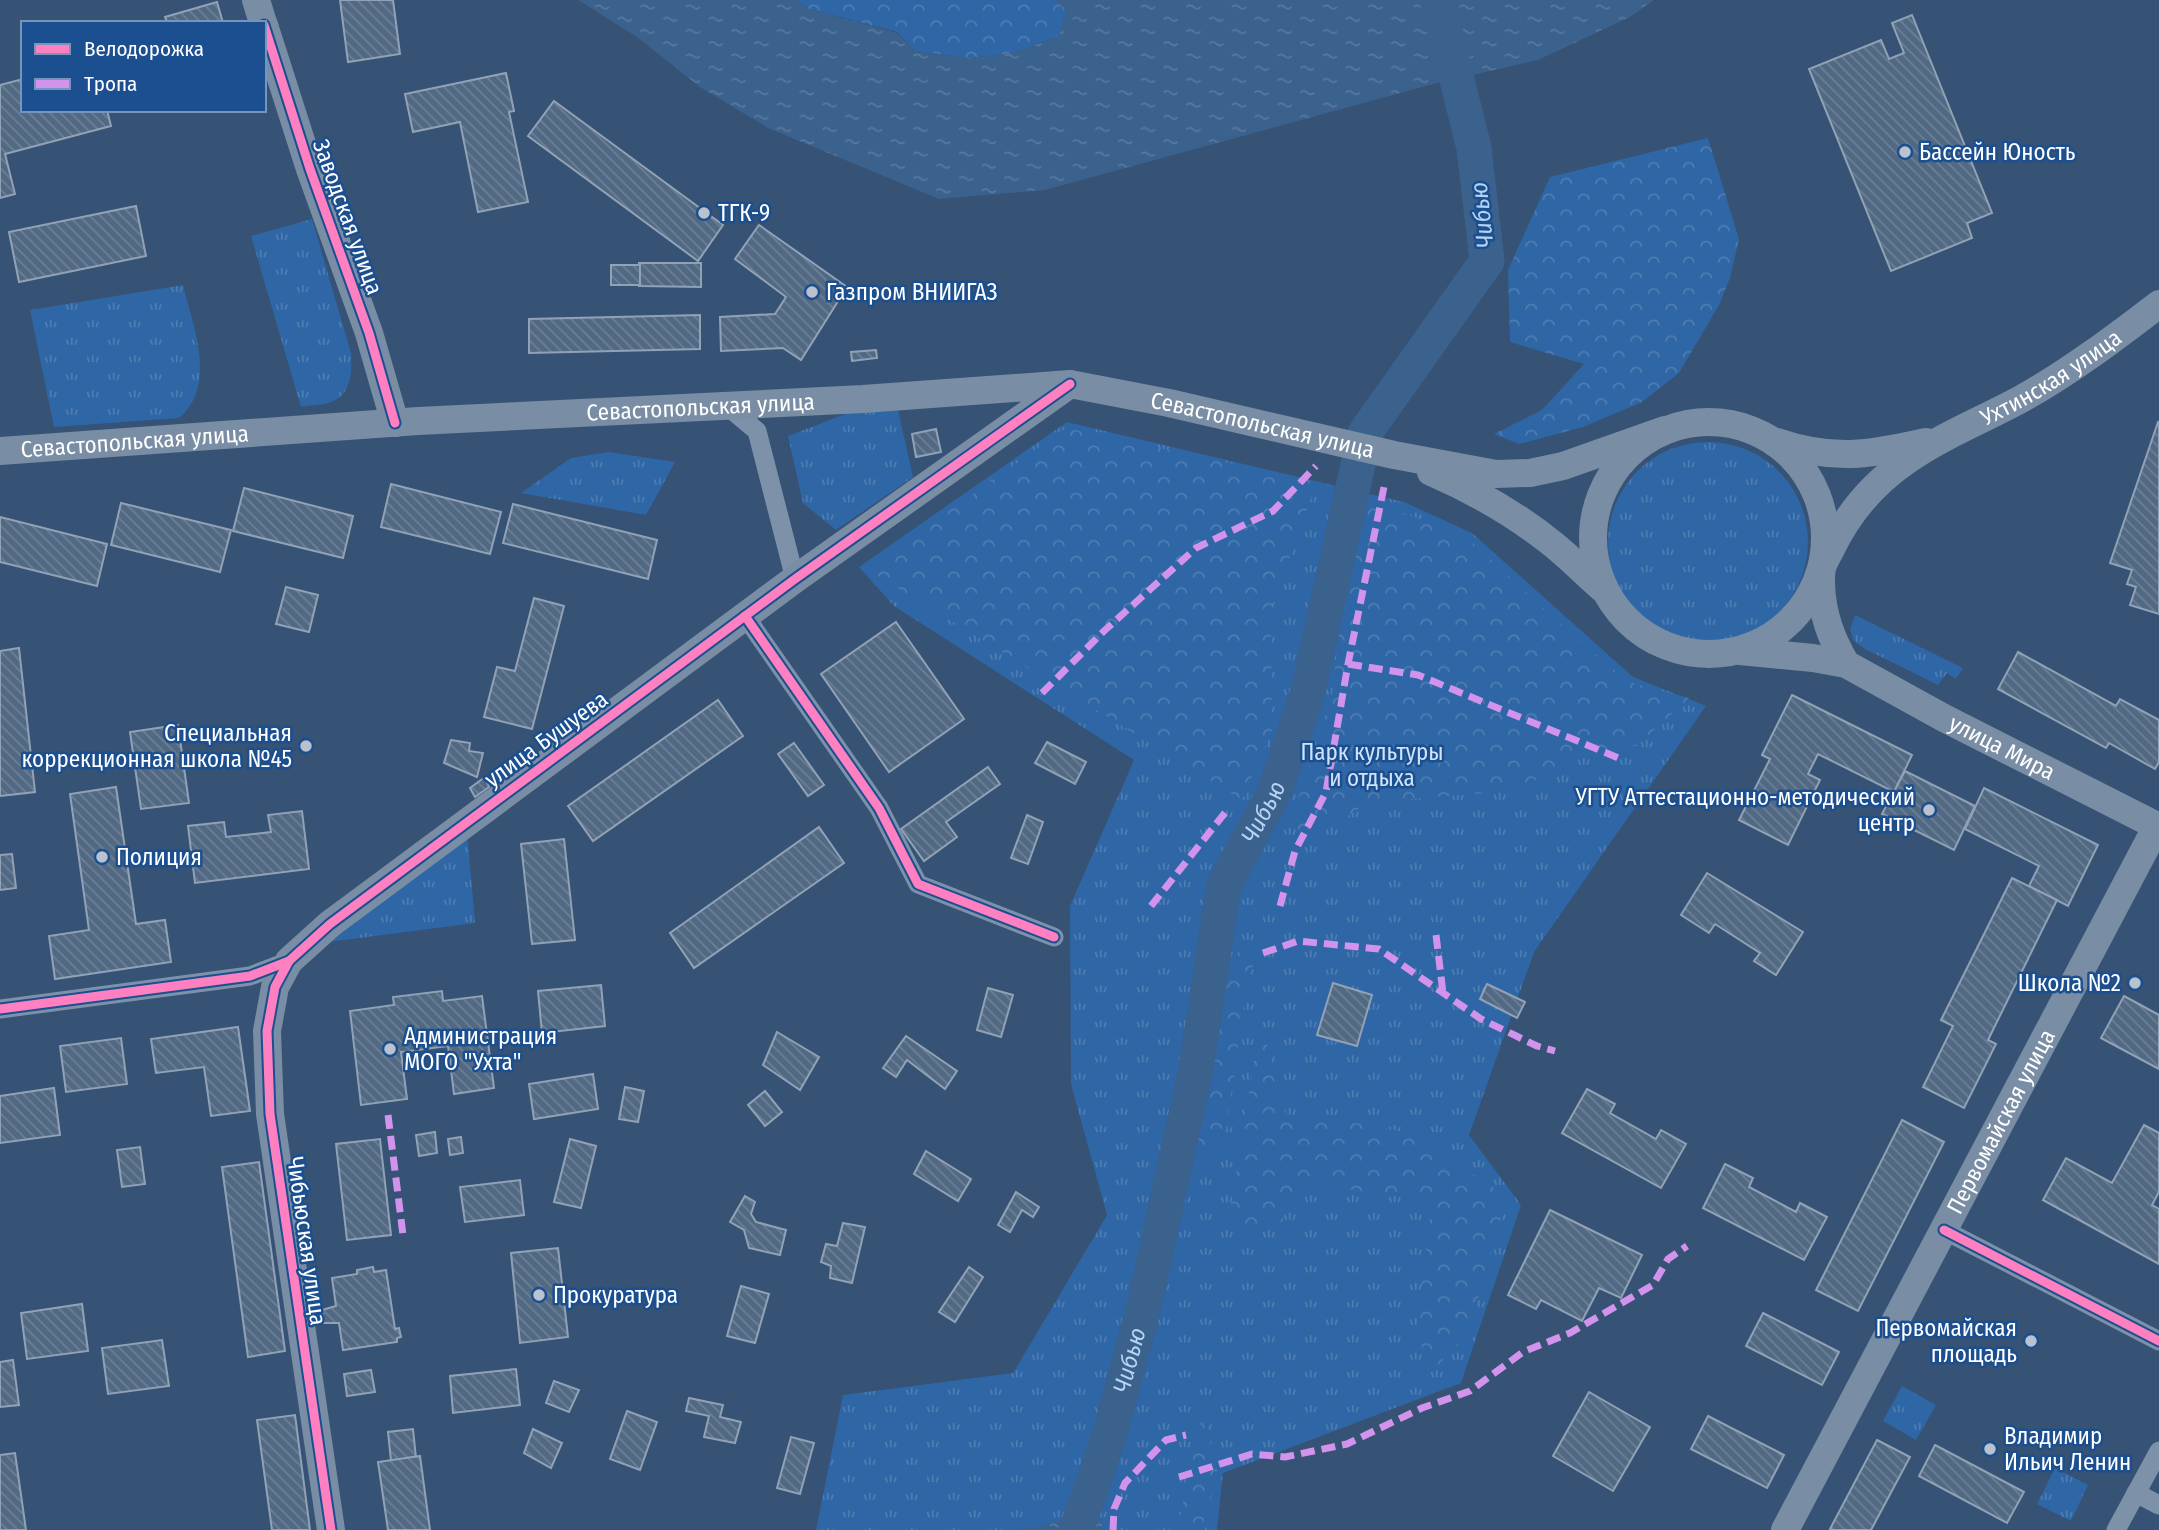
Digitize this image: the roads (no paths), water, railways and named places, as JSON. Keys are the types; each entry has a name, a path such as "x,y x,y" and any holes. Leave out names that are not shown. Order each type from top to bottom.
{"main road":[{"name":"Заводская улица","path":"256,0 263,21"},
{"name":"Заводская улица","path":"266,30 310,169 369,333 394,423"},
{"name":"Ухтинская улица","path":"1945,437 2024,397 2088,356 2154,307"},
{"name":"Севастопольская улица","path":"0,450 394,423 863,399 1070,384 1108,390 1394,455 1496,474 1530,474 1575,463 1665,430"},
{"name":"улица Бушуева","path":"289,961 330,924 795,579 1070,384"},
{"path":"1701,422 1738,425 1772,440 1813,452 1855,455 1945,437 1906,461 1872,489 1842,526 1804,606 1776,634 1739,651 1699,655 1660,645 1627,622 1603,589 1592,551 1595,510 1610,477 1634,449 1665,430 1701,422"},
{"path":"1772,440 1799,465 1818,496 1825,533 1821,569 1825,618 1833,642 1846,664"},
{"name":"Севастопольская улица","path":"1394,455 1450,480 1504,510 1555,546 1603,589"},
{"name":"улица Мира","path":"1739,651 1846,664 1944,718 2158,826"},
{"name":"Первомайская улица","path":"1785,1530 2158,826"},
{"name":"Чибьюская улица","path":"289,961 275,987 267,1031 270,1114 331,1530"}],"street":[{"path":"727,406 757,431 795,579"},
{"path":"745,616 879,808 918,884 1054,937"},
{"name":"улица Бушуева","path":"0,1009 250,976 289,961"},
{"path":"1944,1230 2159,1341"},
{"path":"2116,1530 2159,1451"},
{"path":"2136,1493 2159,1505"}],"water":[{"path":"578,0 796,0 809,9 897,33 915,51 970,58 1015,53 1059,36 1066,11 1056,0 1654,0 1630,17 1538,60 1437,83 1045,190 939,199 768,128 700,87 637,37"},
{"path":"1070,1509 1099,1512 1103,1530 1016,1530 1066,1519"}],"waterway":[{"name":"Чибью","path":"1076,1530 1112,1426 1144,1306 1196,1069 1224,885 1275,791 1308,691 1365,433 1487,261 1474,148 1437,0"}],"place":[{"name":"Бассейн Юность","path":"1905,152"},
{"name":"ТГК-9","path":"704,213"},
{"name":"Газпром ВНИИГАЗ","path":"812,292"},
{"name":"Специальная коррекционная школа №45","path":"306,746"},
{"name":"УГТУ Аттестационно-методический центр","path":"1929,810"},
{"name":"Полиция","path":"102,857"},
{"name":"Школа №2","path":"2135,983"},
{"name":"Администрация МОГО \"Ухта\"","path":"390,1049"},
{"name":"Прокуратура","path":"539,1295"},
{"name":"Первомайская площадь","path":"2031,1341"},
{"name":"Владимир Ильич Ленин","path":"1990,1449"}],"park label":[{"name":"Парк культуры и отдыха","path":"1372,765"}]}
